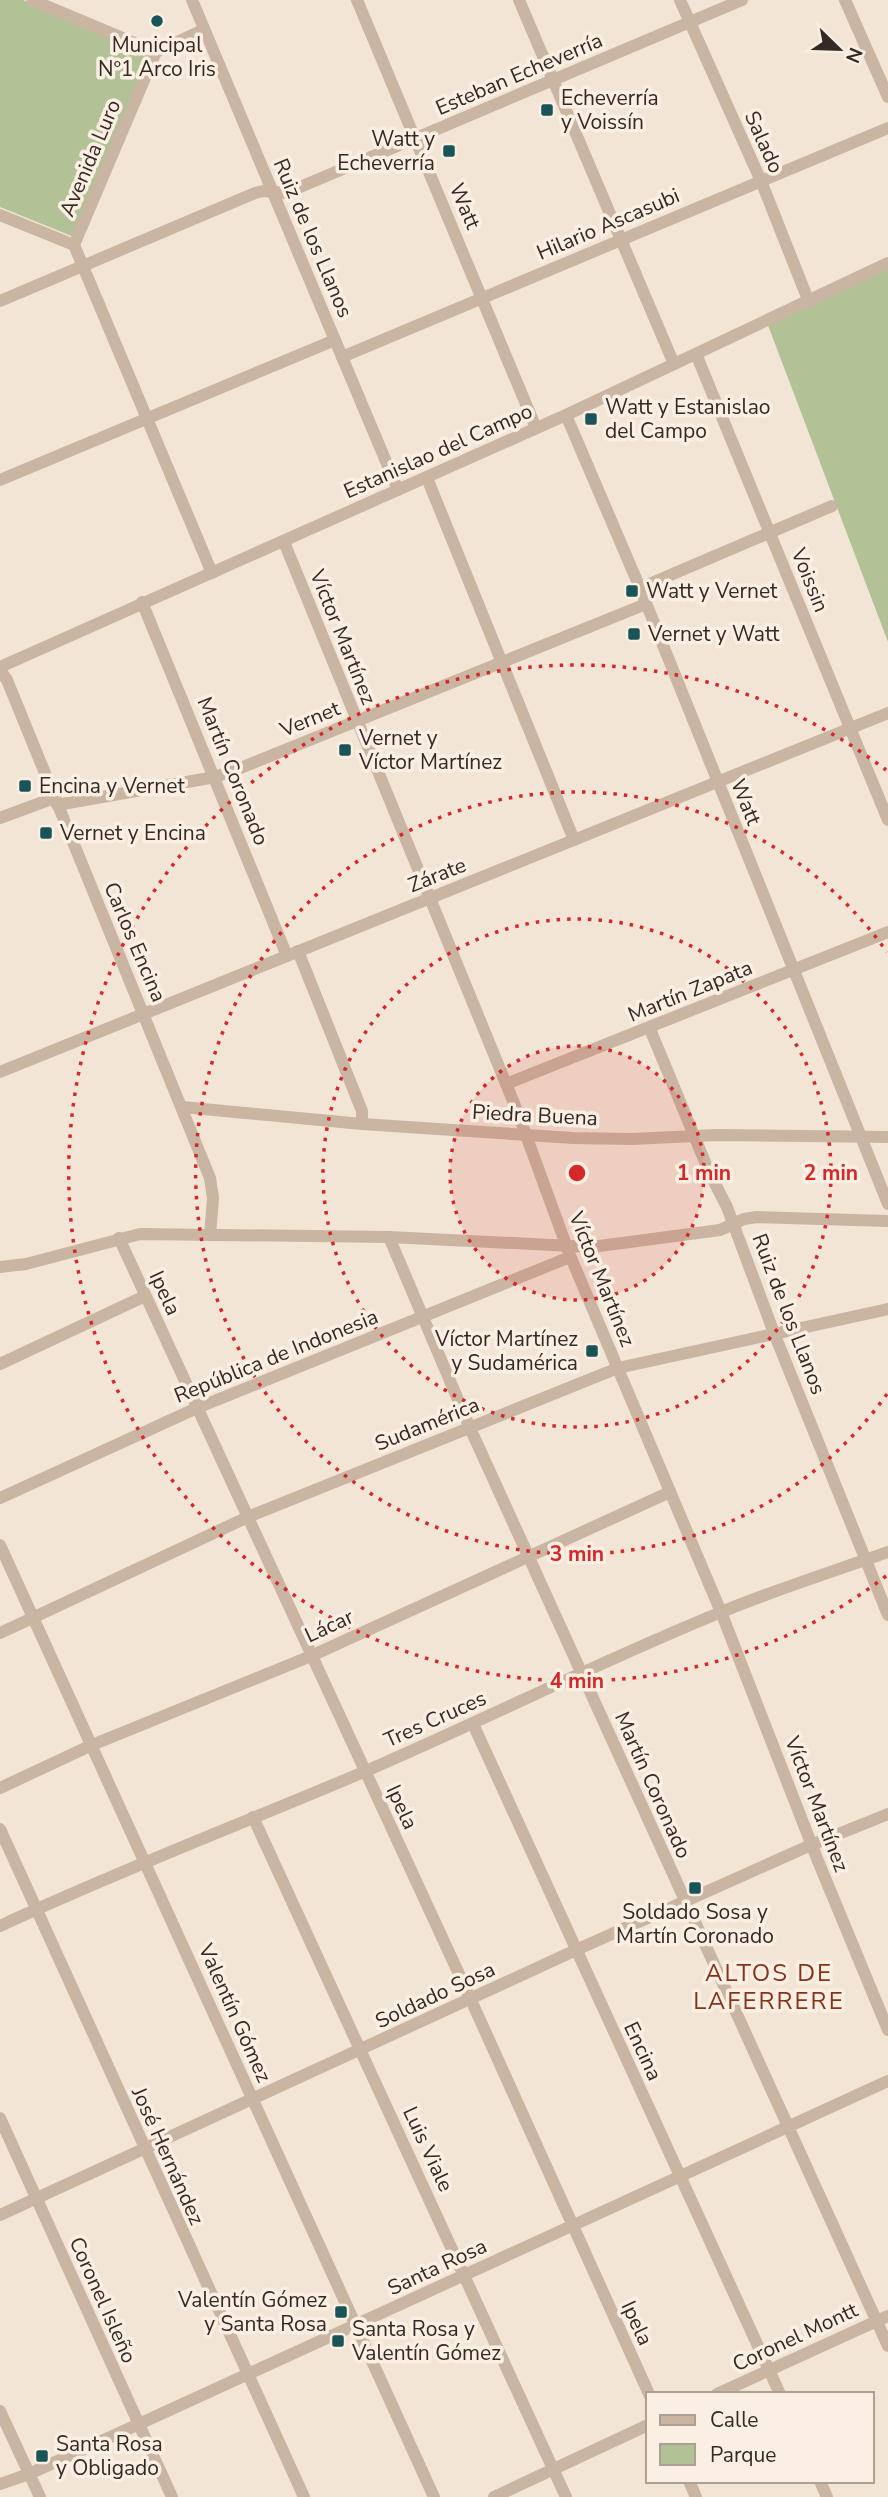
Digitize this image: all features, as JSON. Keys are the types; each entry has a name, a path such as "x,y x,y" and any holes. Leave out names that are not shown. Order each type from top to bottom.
{"street":[{"path":"32,0 156,52 203,30"},
{"name":"Ruiz de los Llanos","path":"192,0 398,490"},
{"name":"Watt","path":"357,0 536,428"},
{"path":"519,0 674,364"},
{"name":"Salado","path":"680,0 761,181 808,302"},
{"name":"Esteban Echeverría","path":"0,301 255,193 286,193 743,0"},
{"path":"845,0 888,97"},
{"name":"Avenida Luro","path":"0,215 74,245 156,52"},
{"name":"Hilario Ascasubi","path":"342,357 888,128"},
{"path":"74,245 212,573"},
{"name":"Estanislao del Campo","path":"0,669 142,602 284,542 566,415 888,263"},
{"path":"0,480 335,340"},
{"name":"Voissin","path":"696,354 888,820"},
{"name":"Watt","path":"566,415 640,588 888,1204"},
{"path":"427,478 574,840"},
{"path":"640,588 832,506"},
{"name":"Víctor Martínez","path":"284,542 506,1084 568,1251 721,1612 811,1845 888,2030"},
{"name":"Martín Coronado","path":"142,602 362,1111 362,1124"},
{"name":"Vernet","path":"0,818 55,801 215,776 357,722 646,604"},
{"name":"Carlos Encina","path":"0,669 210,1178 213,1198 210,1235"},
{"name":"Zárate","path":"0,1072 888,713"},
{"name":"Martín Zapata","path":"506,1084 888,932"},
{"name":"Ruiz de los Llanos","path":"650,1028 734,1225 774,1333 888,1615"},
{"name":"Piedra Buena","path":"182,1107 526,1136 632,1139 694,1136 888,1137"},
{"path":"0,1267 26,1264 139,1234 390,1237 568,1251 712,1231 757,1217 888,1221"},
{"name":"Martín Coronado","path":"390,1237 470,1427 685,1902 882,2318 888,2346"},
{"name":"Ipela","path":"119,1238 471,2000 648,2392"},
{"name":"República de Indonesia","path":"0,1498 197,1408 424,1317 568,1251"},
{"path":"0,1364 145,1296"},
{"name":"Sudamérica","path":"0,1633 248,1517 618,1368 888,1309"},
{"name":"Lácar","path":"0,1788 92,1745 311,1656 670,1492"},
{"name":"Valentín Gómez","path":"0,1545 434,2497"},
{"name":"Tres Cruces","path":"0,1926 146,1861 473,1724 581,1672 721,1612 888,1552"},
{"name":"Encina","path":"473,1724 779,2392"},
{"name":"Soldado Sosa","path":"0,2215 576,1950 811,1845 888,1814"},
{"name":"Luis Viale","path":"253,1817 566,2497"},
{"name":"José Hernández","path":"0,1829 304,2497"},
{"name":"Santa Rosa","path":"0,2484 29,2474 888,2081"},
{"name":"Coronel Isleño","path":"0,2118 172,2497"},
{"name":"Coronel Montt","path":"721,2392 882,2318"},
{"path":"0,2411 40,2497"},
{"path":"494,2497 646,2426"}],"green space":[{"path":"0,0 23,0 149,53 74,237 0,207"},
{"path":"888,263 888,642 766,320"}],"place":[{"name":"Municipal Nº1 Arco Iris","path":"157,21"},
{"name":"Echeverría y Voissín","path":"547,110"},
{"name":"Watt y Echeverría","path":"449,151"},
{"name":"Watt y Estanislao del Campo","path":"591,419"},
{"name":"Watt y Vernet","path":"632,591"},
{"name":"Vernet y Watt","path":"634,634"},
{"name":"Vernet y Víctor Martínez","path":"345,750"},
{"name":"Encina y Vernet","path":"25,786"},
{"name":"Vernet y Encina","path":"46,833"},
{"name":"Víctor Martínez y Sudamérica","path":"592,1351"},
{"name":"Soldado Sosa y Martín Coronado","path":"695,1888"},
{"name":"Valentín Gómez y Santa Rosa","path":"341,2312"},
{"name":"Santa Rosa y Valentín Gómez","path":"338,2341"},
{"name":"Santa Rosa y Obligado","path":"42,2456"}],"district":[{"name":"ALTOS DE LAFERRERE","path":"769,1987"}]}
